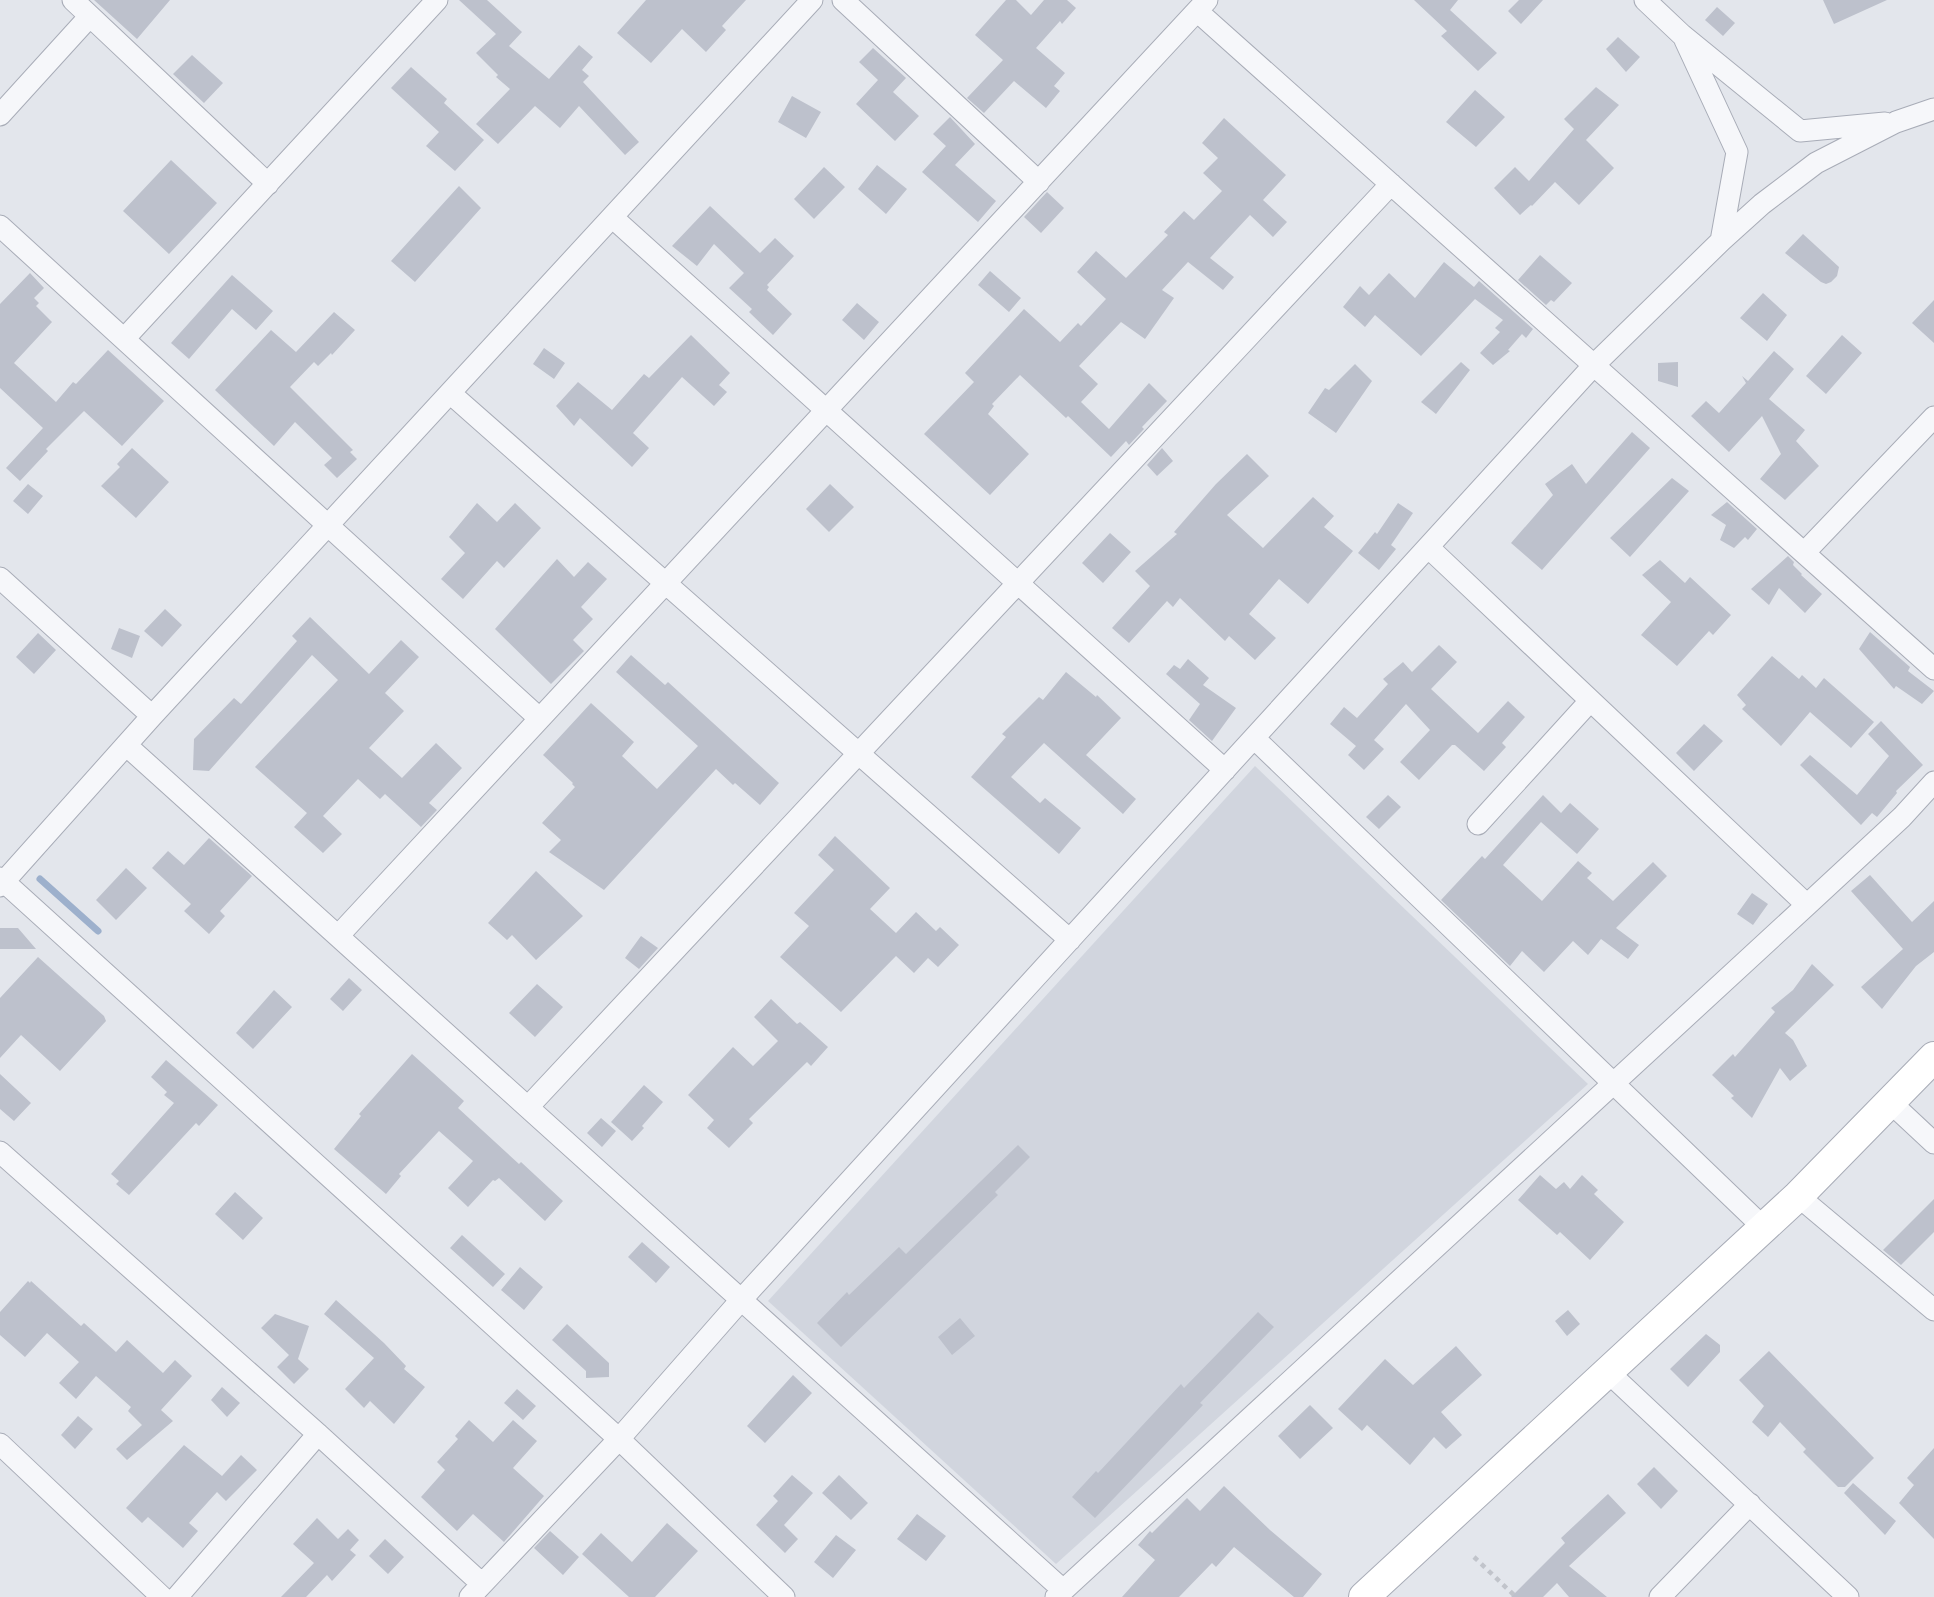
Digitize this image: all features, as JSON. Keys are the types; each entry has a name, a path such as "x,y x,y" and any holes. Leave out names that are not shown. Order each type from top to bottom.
{"street":[{"path":"73,0 268,184"},
{"path":"124,339 437,0"},
{"path":"785,1597 619,1439 1,882 812,0"},
{"path":"843,0 1038,182"},
{"path":"1645,0 1682,35 1800,131 1896,122"},
{"path":"338,936 1202,6 1391,184 1934,669"},
{"path":"0,115 90,16"},
{"path":"1682,35 1737,152 1721,241"},
{"path":"0,1152 318,1434 476,1590 619,1439 741,1300 1594,365 1721,241 1762,204 1816,163 1896,122 1934,109"},
{"path":"528,1107 1391,184"},
{"path":"612,217 1225,770"},
{"path":"0,226 539,718"},
{"path":"450,393 1070,940"},
{"path":"1804,553 1934,417"},
{"path":"1428,547 1807,905"},
{"path":"0,578 152,716"},
{"path":"1478,824 1590,701"},
{"path":"1254,738 1764,1228"},
{"path":"126,745 741,1300 1059,1594 1902,817 1934,782"},
{"path":"1364,1597 1798,1196 1934,1057"},
{"path":"1890,1102 1934,1143"},
{"path":"1798,1196 1934,1310"},
{"path":"1608,1372 1848,1597"},
{"path":"177,1597 318,1434"},
{"path":"0,1444 162,1597"},
{"path":"1660,1597 1750,1504"}],"path":[{"path":"1474,1557 1516,1597"}],"shaded area":[{"path":"1255,766 1588,1084 1056,1564 768,1301"}],"building":[{"path":"94,0 170,0 137,39"},
{"path":"459,0 487,0 522,32 509,46 549,79 579,45 593,57 582,70 589,76 583,82 639,142 625,155 579,106 560,128 535,106 498,144 476,124 510,89 476,53 496,34"},
{"path":"646,0 746,0 722,26 726,30 706,52 682,29 651,63 617,33"},
{"path":"1006,0 1016,0 1031,15 1044,0 1067,0 1076,8 1062,24 1060,21 1036,48 1065,73 1054,86 1060,91 1046,108 1014,81 984,113 967,98 1003,60 975,35"},
{"path":"1414,0 1458,0 1450,10 1497,53 1478,71 1441,36 1447,31"},
{"path":"1519,0 1543,0 1521,24 1508,11"},
{"path":"1823,0 1887,0 1834,24"},
{"path":"1717,7 1735,23 1723,36 1705,20"},
{"path":"1618,37 1640,57 1626,72 1606,49"},
{"path":"873,48 906,78 893,92 919,116 895,141 856,104 878,80 859,62"},
{"path":"192,55 223,83 204,103 173,74"},
{"path":"411,67 447,99 444,103 484,140 455,171 426,146 439,132 391,88"},
{"path":"1596,87 1619,105 1586,140 1614,168 1579,205 1555,182 1520,215 1494,188 1515,167 1529,181 1574,129 1564,119"},
{"path":"1475,90 1505,117 1476,147 1446,122"},
{"path":"792,96 821,112 806,138 778,122"},
{"path":"950,117 975,144 955,165 996,201 978,222 922,172 946,146 933,134"},
{"path":"1224,118 1286,175 1263,200 1287,222 1273,237 1250,215 1210,258 1234,277 1223,290 1188,262 1162,290 1174,298 1145,339 1121,322 1079,366 1098,384 1081,402 1109,429 1149,383 1167,401 1129,445 1126,441 1111,457 1020,375 992,404 994,406 988,414 1029,454 990,495 924,434 974,382 965,373 1024,309 1060,342 1078,323 1081,326 1106,299 1077,272 1096,251 1126,278 1168,235 1164,232 1184,211 1194,220 1222,191 1203,173 1218,158 1202,143"},
{"path":"171,160 217,203 169,254 123,211"},
{"path":"877,165 907,189 886,214 858,189"},
{"path":"824,167 845,187 814,219 794,199"},
{"path":"459,186 481,208 415,282 391,261"},
{"path":"1047,192 1064,208 1041,233 1024,217"},
{"path":"710,206 760,253 775,238 794,256 767,285 767,290 792,314 773,335 749,312 752,309 729,288 744,273 714,244 697,266 672,246"},
{"path":"1803,234 1839,267 1837,276 1831,282 1821,282 1785,253"},
{"path":"1540,255 1572,283 1554,302 1551,300 1546,305 1518,280"},
{"path":"1444,262 1474,287 1479,281 1533,329 1526,338 1522,334 1508,350 1510,351 1493,365 1480,353 1500,332 1495,328 1503,320 1475,299 1421,356 1375,315 1365,327 1343,307 1360,286 1369,295 1389,273 1415,298"},
{"path":"990,271 1021,298 1009,312 978,285"},
{"path":"30,273 44,288 34,298 39,303 36,306 52,322 14,363 56,402 73,382 76,384 108,350 164,401 122,446 84,411 46,449 48,451 20,481 6,468 43,428 0,388 0,304"},
{"path":"232,275 273,311 256,330 232,309 189,359 171,343"},
{"path":"1763,293 1787,315 1767,341 1740,318"},
{"path":"1934,300 1934,343 1912,323"},
{"path":"857,303 879,322 864,340 842,320"},
{"path":"334,312 355,330 332,355 331,353 318,366 314,362 290,387 353,450 350,452 357,459 337,478 324,465 332,458 295,422 274,446 215,390 271,330 296,352"},
{"path":"691,335 730,373 719,385 727,392 714,406 682,377 633,433 649,448 632,467 580,418 574,426 556,406 578,382 612,410 644,374 649,378"},
{"path":"1842,335 1862,353 1826,394 1806,376"},
{"path":"544,348 565,363 554,379 533,364"},
{"path":"1774,351 1794,369 1769,399 1805,430 1796,441 1819,466 1785,500 1760,479 1781,454 1762,416 1729,452 1691,416 1706,401 1719,413 1746,383 1742,376 1748,381"},
{"path":"1461,362 1470,370 1436,414 1421,402"},
{"path":"1678,362 1678,387 1658,381 1658,363"},
{"path":"1355,364 1372,381 1336,433 1308,413 1325,388 1329,390"},
{"path":"1632,432 1650,448 1542,570 1511,543 1553,495 1545,484 1572,464 1586,484"},
{"path":"132,448 169,482 136,518 101,486 120,467 117,464"},
{"path":"1162,448 1173,461 1157,476 1147,465"},
{"path":"1247,454 1269,476 1227,515 1263,548 1313,497 1334,516 1324,527 1353,551 1308,604 1279,579 1249,614 1276,638 1255,660 1229,636 1225,641 1180,598 1173,607 1167,601 1129,643 1112,628 1150,586 1135,571 1177,534 1174,532 1216,484"},
{"path":"1672,478 1689,491 1630,557 1610,538"},
{"path":"28,484 43,496 28,514 13,501"},
{"path":"830,484 854,507 829,532 806,509"},
{"path":"1727,502 1757,529 1748,540 1745,537 1734,548 1720,540 1726,525 1711,515"},
{"path":"477,503 497,522 515,503 541,528 504,568 497,561 463,599 441,579 465,553 449,537"},
{"path":"1398,503 1413,513 1391,545 1396,549 1379,570 1358,553 1375,532 1377,534"},
{"path":"1110,533 1131,552 1103,583 1082,563"},
{"path":"1788,556 1801,575 1822,594 1805,613 1779,588 1769,605 1751,589"},
{"path":"557,559 574,577 588,562 607,579 581,607 593,619 573,640 584,651 551,684 495,629"},
{"path":"1660,560 1685,583 1690,577 1731,615 1713,635 1709,631 1677,666 1641,635 1671,602 1642,575"},
{"path":"165,609 182,625 162,647 144,631"},
{"path":"310,617 369,674 401,640 419,657 385,693 404,711 369,748 402,778 436,743 462,768 429,803 437,810 421,827 385,794 380,799 358,779 323,816 342,834 323,853 294,827 307,813 255,767 338,680 312,655 209,771 193,770 194,739 234,698 241,704 297,641 292,636"},
{"path":"119,628 140,636 132,658 111,649"},
{"path":"1870,632 1910,667 1908,671 1934,691 1922,704 1896,686 1894,689 1859,649"},
{"path":"38,633 56,650 34,674 16,657"},
{"path":"1439,645 1457,662 1431,689 1478,733 1508,701 1525,717 1502,743 1506,747 1484,771 1452,745 1419,780 1400,762 1430,730 1406,704 1374,740 1384,749 1364,770 1348,755 1356,746 1330,724 1344,707 1357,718 1388,684 1383,679 1403,662 1412,672"},
{"path":"631,655 665,685 668,682 779,783 760,805 716,769 604,890 549,852 561,840 542,823 575,787 543,755 591,703 634,742 622,756 657,789 698,746 616,672"},
{"path":"1772,656 1799,679 1802,675 1816,688 1824,678 1874,722 1851,748 1810,712 1781,746 1742,709 1746,705 1737,695"},
{"path":"1188,659 1209,678 1203,685 1236,708 1212,741 1189,720 1200,704 1166,674 1174,665 1180,669"},
{"path":"1066,672 1096,697 1097,695 1121,718 1086,755 1136,799 1123,814 1044,743 1011,777 1040,803 1045,798 1081,828 1059,854 971,777 1006,737 1002,734 1039,697 1043,700"},
{"path":"1881,721 1923,765 1896,791 1877,817 1872,813 1861,825 1800,765 1810,755 1857,795 1889,756 1868,734"},
{"path":"1704,724 1723,741 1694,771 1676,753"},
{"path":"1388,795 1401,807 1379,829 1366,817"},
{"path":"1543,795 1561,813 1570,803 1599,829 1577,854 1541,822 1503,865 1542,901 1578,861 1592,873 1587,878 1613,901 1653,862 1667,876 1616,928 1639,945 1628,959 1601,939 1588,955 1573,941 1544,972 1522,951 1510,966 1441,900 1482,856 1485,859"},
{"path":"835,836 890,888 870,909 896,933 916,912 936,931 940,927 959,945 938,967 928,958 914,973 896,956 841,1012 780,957 809,926 794,913 834,870 818,855"},
{"path":"209,838 252,876 220,911 225,916 209,934 184,911 191,904 152,868 168,851 184,865"},
{"path":"126,868 147,888 116,920 96,900"},
{"path":"536,871 583,916 536,960 512,935 507,940 488,923"},
{"path":"1870,875 1912,922 1934,901 1934,952 1916,966 1882,1009 1861,987 1903,949 1851,891"},
{"path":"1752,893 1768,904 1753,925 1737,914"},
{"path":"0,928 18,928 36,949 0,949"},
{"path":"641,936 658,948 639,969 625,958"},
{"path":"38,957 104,1016 106,1021 60,1071 21,1035 0,1058 0,998"},
{"path":"1812,964 1834,985 1785,1033 1793,1040 1807,1066 1790,1081 1780,1068 1752,1118 1712,1075 1733,1054 1735,1057 1775,1012 1771,1008 1793,990"},
{"path":"349,978 362,990 343,1011 330,999"},
{"path":"537,984 563,1007 535,1037 509,1013"},
{"path":"274,990 292,1007 253,1049 236,1033"},
{"path":"771,999 797,1024 800,1022 828,1047 811,1066 807,1062 749,1119 753,1123 729,1148 707,1128 714,1120 688,1095 733,1047 753,1066 778,1041 754,1017"},
{"path":"412,1054 464,1101 458,1108 563,1201 545,1221 499,1178 493,1180 468,1207 448,1188 473,1161 439,1131 399,1174 401,1176 386,1194 334,1149 361,1116 359,1114"},
{"path":"166,1060 218,1105 199,1126 196,1123 129,1195 116,1184 119,1181 111,1174 174,1103 164,1095 167,1092 151,1077"},
{"path":"0,1074 31,1103 14,1121 0,1109"},
{"path":"644,1085 663,1102 632,1141 611,1122"},
{"path":"601,1118 616,1131 602,1147 587,1133"},
{"path":"1018,1145 1030,1157 995,1192 998,1195 841,1347 817,1323 847,1292 849,1295 899,1247 906,1254"},
{"path":"1540,1175 1556,1189 1564,1182 1570,1189 1582,1175 1598,1190 1594,1194 1624,1222 1590,1260 1560,1232 1557,1235 1518,1200"},
{"path":"235,1192 263,1218 243,1240 215,1214"},
{"path":"1934,1199 1934,1232 1901,1265 1883,1250"},
{"path":"462,1235 505,1274 493,1287 450,1248"},
{"path":"642,1242 670,1267 656,1283 628,1257"},
{"path":"520,1267 543,1287 524,1310 501,1290"},
{"path":"28,1281 81,1326 84,1323 116,1352 127,1340 163,1373 175,1360 192,1376 161,1410 173,1421 127,1460 116,1449 142,1425 128,1411 131,1407 96,1376 76,1399 59,1383 79,1362 47,1333 25,1357 0,1335 0,1312"},
{"path":"336,1300 384,1343 406,1366 404,1369 425,1387 394,1424 370,1401 364,1408 345,1389 374,1358 324,1314"},
{"path":"1568,1310 1580,1324 1567,1336 1555,1321"},
{"path":"1258,1312 1274,1327 1095,1518 1072,1497 1181,1384 1184,1388"},
{"path":"275,1314 309,1326 298,1359 309,1369 294,1384 277,1367 289,1355 261,1328"},
{"path":"960,1318 975,1336 952,1355 938,1337"},
{"path":"567,1324 609,1363 609,1377 586,1378 586,1371 552,1340"},
{"path":"1706,1334 1720,1345 1720,1352 1688,1387 1670,1369"},
{"path":"1456,1346 1482,1375 1441,1412 1462,1435 1446,1449 1434,1437 1410,1465 1367,1425 1362,1431 1338,1409 1385,1359 1413,1385"},
{"path":"1769,1351 1874,1458 1845,1487 1838,1487 1803,1452 1806,1449 1780,1422 1768,1437 1752,1422 1764,1406 1739,1380"},
{"path":"793,1375 812,1393 765,1443 747,1426"},
{"path":"222,1387 240,1403 227,1417 211,1400"},
{"path":"517,1389 536,1406 523,1420 504,1403"},
{"path":"1310,1405 1333,1428 1300,1459 1278,1436"},
{"path":"78,1416 93,1429 75,1449 61,1435"},
{"path":"469,1420 493,1442 513,1420 537,1441 513,1468 544,1496 504,1542 473,1514 457,1531 421,1497 445,1470 437,1462 458,1439 455,1436"},
{"path":"184,1445 222,1476 241,1455 257,1470 226,1501 217,1492 189,1523 198,1531 183,1548 148,1517 142,1523 126,1508"},
{"path":"1934,1448 1934,1539 1899,1503 1914,1485 1907,1478"},
{"path":"1654,1467 1678,1491 1661,1509 1637,1484"},
{"path":"792,1475 813,1493 784,1525 798,1539 785,1553 756,1525 778,1501 773,1496"},
{"path":"839,1475 868,1503 851,1520 822,1493"},
{"path":"1853,1483 1896,1521 1885,1535 1844,1493"},
{"path":"1224,1486 1322,1574 1303,1597 1294,1597 1234,1547 1216,1567 1212,1563 1179,1597 1122,1597 1155,1560 1138,1545 1150,1531 1152,1533 1187,1498 1200,1511"},
{"path":"1608,1494 1626,1513 1569,1566 1607,1597 1569,1597 1557,1583 1543,1597 1511,1597 1565,1543 1561,1538"},
{"path":"917,1514 946,1536 926,1561 897,1539"},
{"path":"317,1518 338,1539 348,1529 359,1540 350,1550 356,1555 332,1581 327,1575 306,1597 281,1597 314,1563 293,1544"},
{"path":"667,1523 698,1551 655,1597 629,1597 582,1554 601,1533 632,1562"},
{"path":"550,1531 579,1557 563,1575 534,1548"},
{"path":"836,1535 856,1550 833,1578 814,1562"},
{"path":"385,1539 404,1557 388,1574 369,1556"}],"waterway":[{"path":"40,879 98,931"}]}
